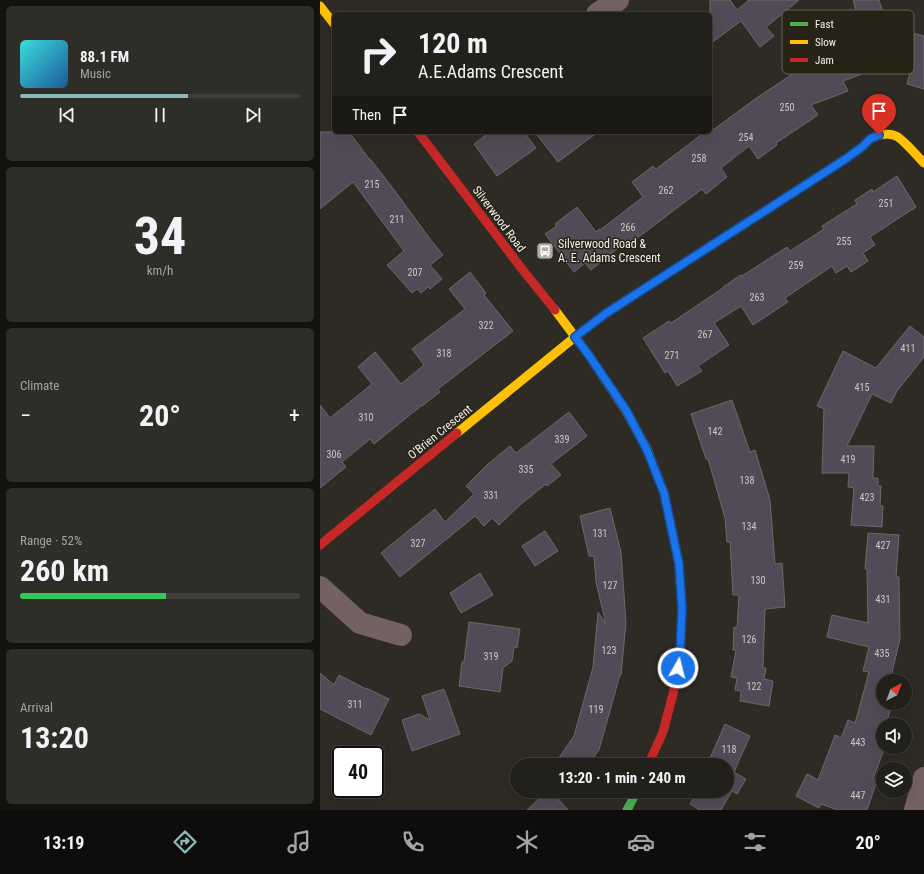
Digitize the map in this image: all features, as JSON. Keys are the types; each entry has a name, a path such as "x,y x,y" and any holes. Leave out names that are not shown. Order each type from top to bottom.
{"street":[{"path":"600,12 618,0"},
{"path":"320,6 332,21"},
{"name":"Silverwood Road","path":"420,134 588,354 626,410 647,450 664,493 679,564 682,608 680,655 673,694 663,732 651,758"},
{"name":"O'Brien Crescent","path":"320,545 605,314 844,160 870,139 879,135 888,134 896,136 924,163"},
{"path":"320,587 360,623 401,635"},
{"path":"915,810 924,778"},
{"path":"627,810 633,798"}],"building":[{"path":"710,0 730,0 737,10 749,0 799,0 787,10 782,10 782,14 766,27 774,36 760,47 741,21 712,43 712,12 710,12"},
{"path":"853,0 879,0 882,10 856,10"},
{"path":"914,33 924,36 924,89 907,84 910,74 914,74"},
{"path":"792,74 862,74 843,81 848,91 811,105 818,115 776,143 777,145 758,159 749,146 721,168 727,177 706,194 702,189 632,242 631,240 619,249 618,248 591,270 585,263 574,272 545,234 557,226 555,224 577,207 596,232 599,229 600,230 643,197 632,182 653,166 656,169 702,134 712,134 712,128 713,130"},
{"path":"320,132 332,132 332,134 350,134 443,255 430,265 442,279 430,289 428,287 421,293 417,289 412,293 387,265 404,251 353,182 320,209"},
{"path":"487,134 526,134 536,148 497,176 474,144"},
{"path":"537,134 595,134 558,162"},
{"path":"897,176 916,207 870,237 875,245 863,253 868,261 851,272 847,266 836,273 832,266 785,298 788,302 753,325 741,306 714,323 729,345 698,366 702,371 677,386 668,371 665,373 643,338 669,321 671,323 741,275 742,276 787,247 790,251 824,229 822,226 857,204 855,200 872,189 873,192"},
{"path":"470,272 486,293 484,295 513,331 438,389 440,392 374,444 370,439 342,462 346,467 320,488 320,405 330,418 372,384 358,367 375,352 401,384 424,365 412,349 465,309 449,289"},
{"path":"910,326 924,337 924,357 897,391 891,403 872,394 847,446 874,446 873,478 878,478 878,486 881,486 880,506 883,506 882,527 851,525 854,488 848,487 849,473 822,473 824,409 817,406 843,351 876,368"},
{"path":"732,400 750,452 755,450 770,500 775,564 782,563 785,607 765,609 763,668 766,668 764,679 773,681 769,706 740,701 741,691 735,690 737,678 731,677 736,650 733,650 734,627 737,628 739,595 733,595 730,542 727,542 725,518 708,459 706,459 691,414"},
{"path":"569,412 587,436 551,464 561,475 547,486 546,484 520,505 499,525 492,518 484,526 475,516 400,577 381,553 435,509 445,522 474,494 466,486 488,464 510,446 516,453"},
{"path":"610,508 621,552 626,623 621,675 599,750 593,758 559,758 574,736 593,667 598,612 606,624 596,582 594,556 589,556 580,516"},
{"path":"545,531 558,551 535,566 522,546"},
{"path":"868,533 899,535 896,577 899,577 900,639 892,674 876,674 876,710 890,710 888,718 876,718 876,754 882,754 879,762 876,762 876,771 873,779 876,780 876,784 867,810 838,810 821,804 819,808 796,796 807,774 818,780 835,735 841,738 848,720 855,723 869,672 863,671 869,647 827,637 832,615 868,623 867,569 865,569"},
{"path":"480,573 493,595 461,613 450,593"},
{"path":"469,622 520,629 517,648 514,647 512,661 503,668 500,692 459,686 462,662 464,662"},
{"path":"320,673 334,685 339,675 389,699 371,735 320,709"},
{"path":"444,689 460,734 412,751 402,720 419,714 430,720 422,696"},
{"path":"725,724 750,736 734,772 734,758 710,758"},
{"path":"734,772 746,779 737,794 734,792"},
{"path":"540,798 557,798 568,810 527,810"},
{"path":"694,798 728,798 721,810 700,810 690,804"}],"traffic: fast":[{"path":"653,283 844,160 874,137"},
{"path":"627,810 633,798"}],"traffic: slow":[{"path":"320,6 332,21"},
{"path":"874,137 885,134 896,136 907,144 924,163"},
{"path":"457,433 605,314 653,283"},
{"path":"555,310 588,354 626,411 647,449 664,493 679,564 681,595"}],"traffic: jam":[{"path":"420,134 555,310"},
{"path":"320,545 457,433"},
{"path":"651,758 663,732 673,694 680,655 682,608 681,595"}],"place":[{"name":"Silverwood Road & A. E. Adams Crescent","path":"545,251"}],"route":[{"path":"678,668 682,608 679,564 664,493 647,450 626,410 575,337 605,314 844,160 870,139 879,135"}]}
